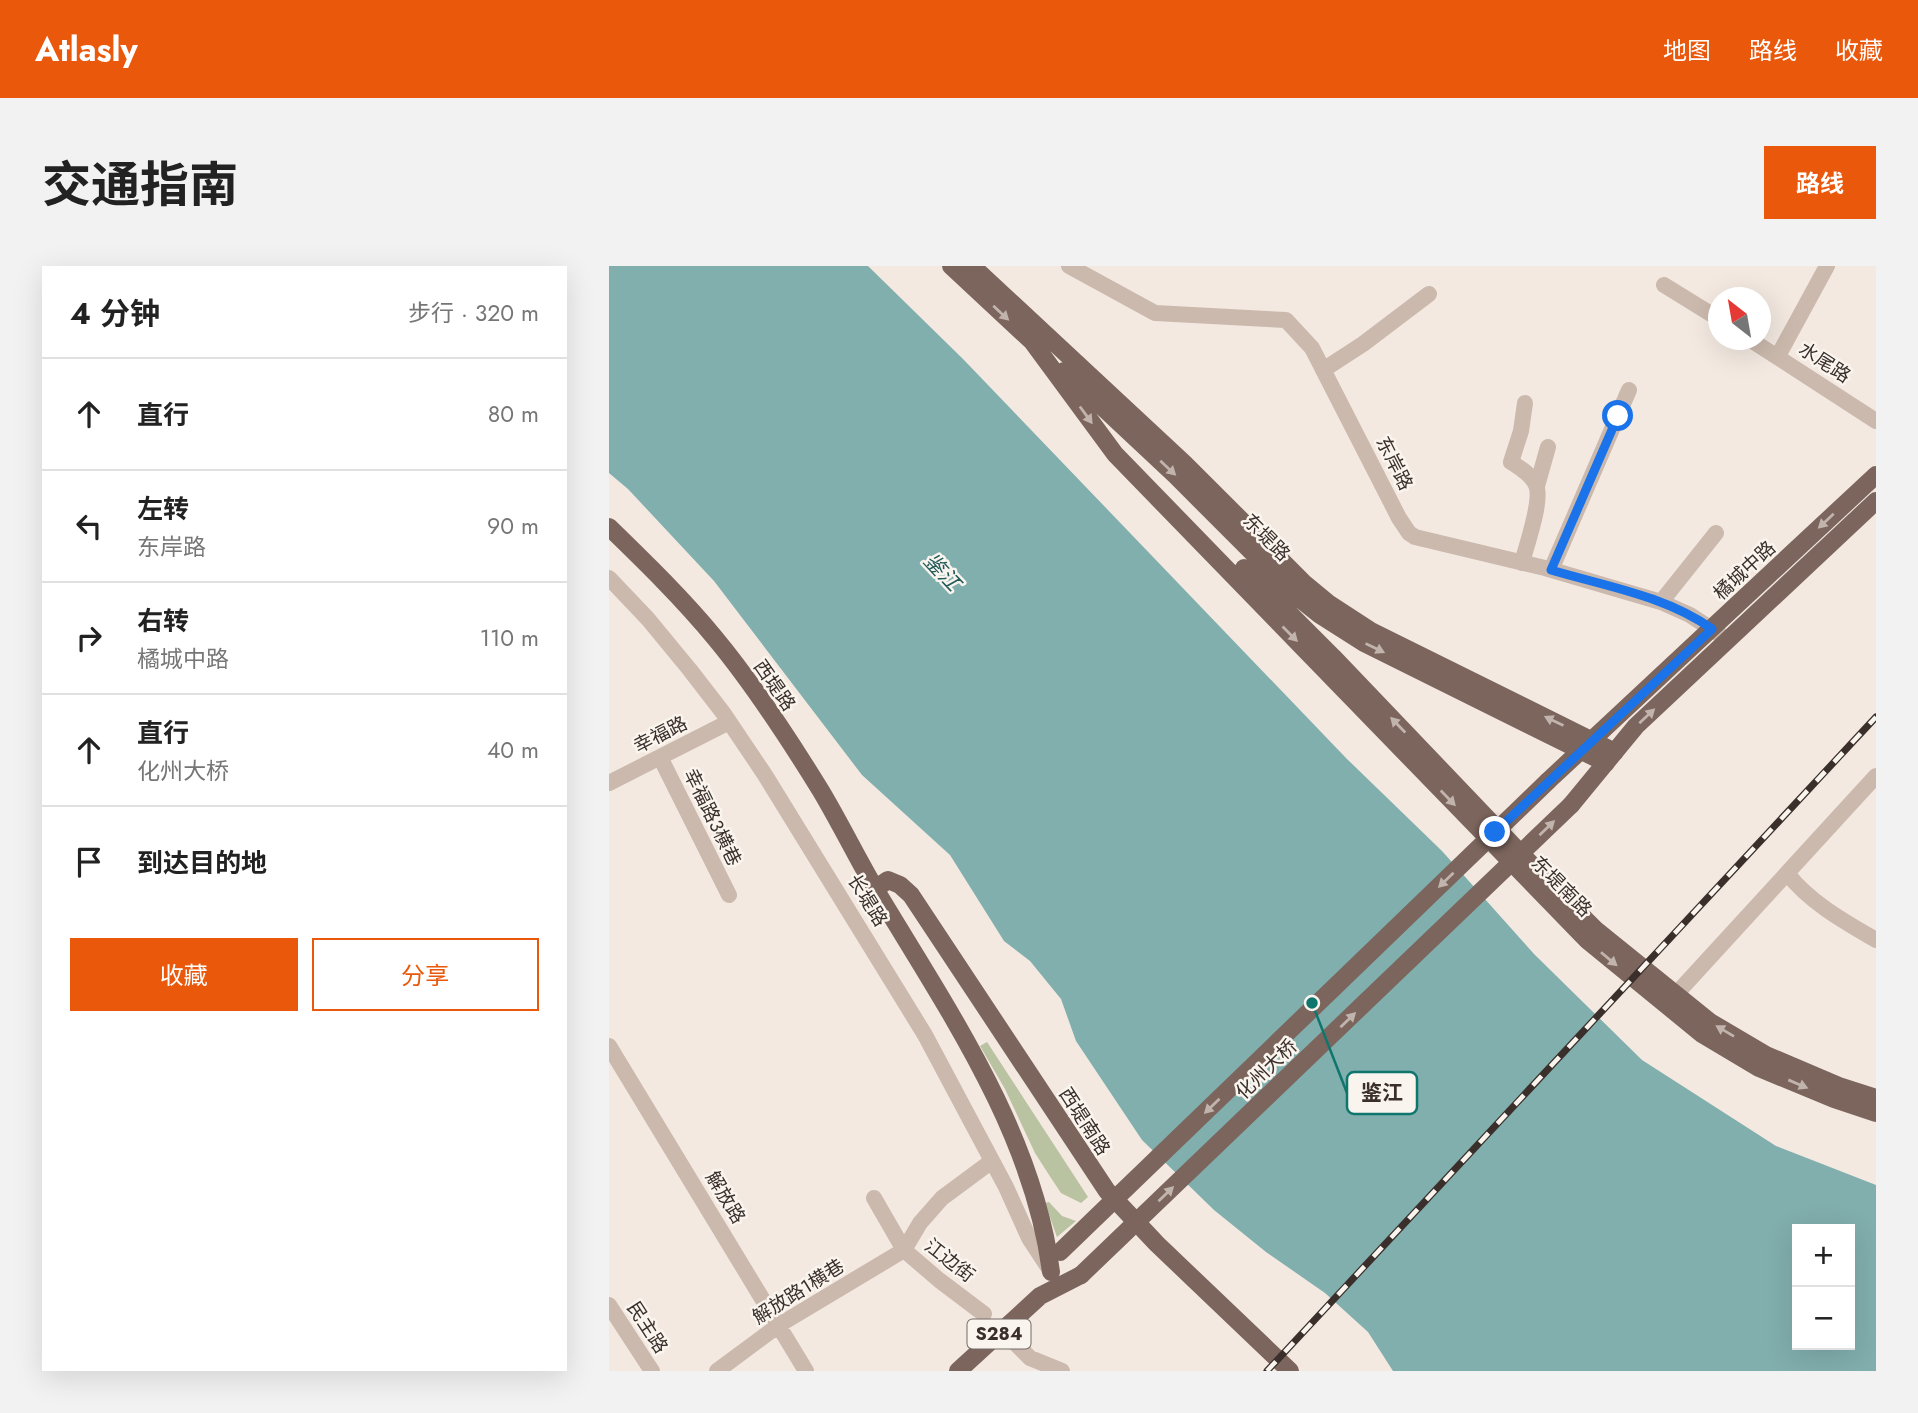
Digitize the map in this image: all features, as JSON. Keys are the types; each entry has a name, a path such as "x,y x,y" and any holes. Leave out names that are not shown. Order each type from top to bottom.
{"main road":[{"name":"东堤路","path":"951,266 1175,475 1328,603 1371,631 1611,757"},
{"name":"东堤路","path":"972,266 1185,464 1295,594 1320,615 1364,643 1587,745"},
{"path":"1031,340 1115,454 1243,577"},
{"name":"橘城中路","path":"1548,781 1876,475"},
{"name":"橘城中路","path":"1571,805 1636,726 1876,501"},
{"name":"西堤路","path":"609,527 687,606 742,673 820,791 875,889 958,1026 1000,1107 1019,1152 1047,1242 1051,1272"},
{"path":"1243,577 1249,539"},
{"name":"东堤南路","path":"1243,577 1330,653 1549,883 1671,1000 1702,1034 1759,1068 1876,1113"},
{"name":"东堤南路","path":"1243,577 1323,667 1538,893 1587,940 1671,1000 1766,1055 1839,1086 1876,1098"},
{"path":"1330,653 1349,633"},
{"name":"化州大桥","path":"1051,1272 1060,1252 1548,781"},
{"name":"化州大桥","path":"1040,1296 1081,1275 1571,805"},
{"name":"西堤南路","path":"875,889 888,880 900,885 911,895 1107,1191 1157,1244 1290,1371"},
{"path":"1040,1296 1051,1272"},
{"name":"S284","path":"958,1371 1040,1296"}],"street":[{"name":"东岸路","path":"1069,266 1155,313 1286,320 1312,348 1399,518 1415,537 1551,570 1661,603 1690,615 1728,640"},
{"path":"1777,356 1827,266"},
{"path":"1664,285 1708,312"},
{"path":"1324,370 1429,294"},
{"name":"水尾路","path":"1767,350 1876,421"},
{"path":"1551,570 1629,390"},
{"path":"1525,403 1521,431 1511,462 1529,475 1537,486"},
{"path":"1521,563 1548,447"},
{"path":"1661,603 1716,533"},
{"name":"长堤路","path":"609,578 648,620 729,722 765,775 925,1035 1030,1238 1051,1272"},
{"name":"幸福路","path":"609,783 729,722"},
{"name":"幸福路3横巷","path":"660,757 729,895"},
{"path":"1671,1000 1876,776"},
{"path":"1787,873 1808,894 1876,940"},
{"name":"解放路","path":"609,1046 806,1371"},
{"path":"904,1250 920,1223 942,1198 992,1161"},
{"name":"江边街","path":"874,1198 904,1250 984,1314"},
{"name":"解放路1横巷","path":"717,1371 779,1325 904,1250"},
{"name":"民主路","path":"609,1305 652,1371"},
{"path":"1011,1340 1030,1358 1062,1371"}],"green space":[{"path":"987,1042 1088,1197 1081,1203 1061,1193 1035,1153 1005,1089 980,1046"},
{"path":"1049,1202 1062,1216 1076,1221 1057,1237 1045,1203"}],"water":[{"path":"609,266 868,266 963,359 1346,758 1442,851 1534,954 1642,1060 1776,1146 1876,1185 1876,1371 1393,1371 1368,1332 1325,1293 1266,1252 1214,1210 1142,1140 1076,1041 1061,999 1030,961 1004,941 950,855 862,775 714,581 628,489 609,473"}],"railway":[{"path":"1267,1371 1876,717"}],"place":[{"name":"鉴江","path":"1312,1003"}],"route":[{"path":"1495,832 1712,629 1690,615 1661,603 1551,570 1618,416"}]}
